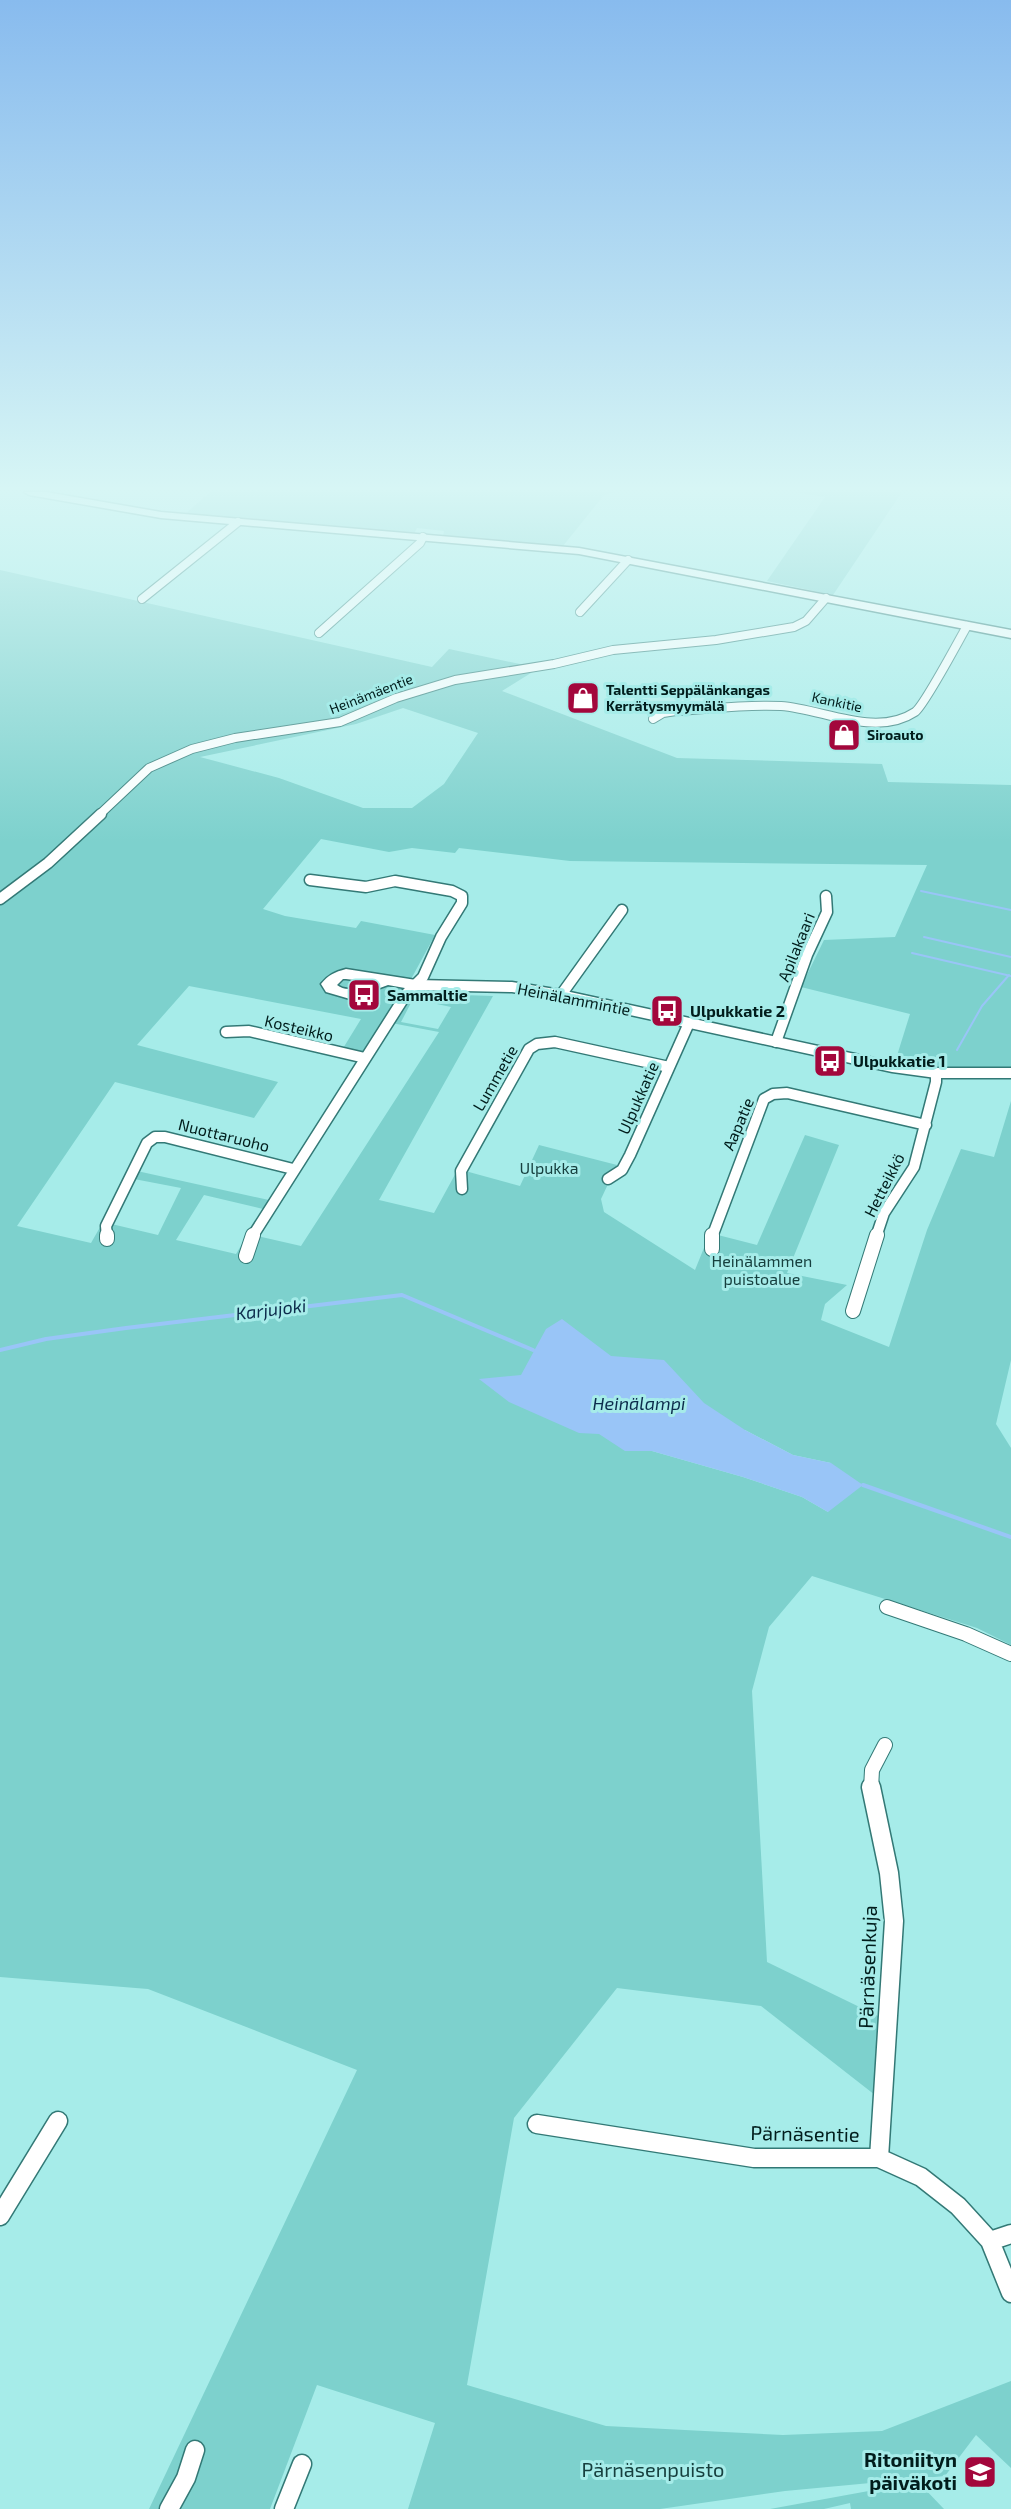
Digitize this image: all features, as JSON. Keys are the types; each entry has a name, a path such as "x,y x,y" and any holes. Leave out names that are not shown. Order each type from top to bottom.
{"street":[{"path":"320,633 347,609"},
{"name":"Heinämäentie","path":"0,899 48,863 149,768 192,749 235,738 340,722 396,698 454,680 554,664 613,650 716,640 794,627 806,621 816,609"},
{"path":"882,609 1011,634"},
{"name":"Kankitie","path":"653,719 676,711 778,706 798,707 862,722 878,723 906,717 917,711 967,626"},
{"path":"246,1256 250,1240 293,1169 406,993 423,977 441,937 462,903 462,896 452,891 394,881 366,887 310,880"},
{"name":"Apilakaari","path":"776,1042 807,955 826,912 826,896"},
{"path":"561,995 622,910"},
{"name":"Heinälammintie","path":"383,982 512,987 561,995 892,1066 936,1073 1011,1073"},
{"name":"Ulpukkatie","path":"608,1179 622,1170 689,1023"},
{"name":"Kosteikko","path":"226,1032 249,1031 365,1058"},
{"name":"Lummetie","path":"462,1189 461,1171 529,1049 537,1044 555,1042 669,1067"},
{"name":"Hetteikkö","path":"853,1311 884,1213 914,1167 926,1125 936,1073"},
{"name":"Aapatie","path":"712,1249 712,1235 760,1110 764,1100 773,1094 787,1094 926,1125"},
{"name":"Nuottaruoho","path":"107,1239 106,1226 147,1143 155,1137 165,1137 293,1169"},
{"path":"887,1607 970,1635 1011,1654"},
{"name":"Pärnäsenkuja","path":"879,2158 894,1921 890,1878 871,1789 872,1770 885,1745"},
{"path":"0,2217 58,2121"},
{"name":"Pärnäsentie","path":"537,2124 754,2158 879,2158 921,2177 958,2206 990,2241 1011,2293"},
{"path":"990,2241 1011,2234"},
{"path":"169,2509 186,2478 195,2450"},
{"path":"284,2509 302,2464"}],"green space":[{"path":"0,609 174,609 432,667 449,649 539,668 502,691 677,758 882,764 888,782 1011,785 1011,1067 931,1067 895,1062 910,1014 801,987 824,940 895,937 927,865 570,861 459,848 455,853 412,848 389,852 321,839 263,909 285,916 356,928 361,921 435,935 410,981 463,995 493,996 379,1200 434,1213 458,1169 520,1186 539,1145 617,1165 601,1199 604,1212 695,1270 710,1233 757,1245 805,1135 839,1145 787,1273 847,1285 825,1304 821,1320 889,1347 927,1230 961,1149 994,1157 1011,1101 1011,1360 996,1424 1011,1448 1011,1645 977,1628 812,1576 769,1627 752,1691 767,1962 878,2016 875,2095 761,2006 617,1988 514,2118 467,2385 606,2426 783,2435 882,2431 1011,2381 1011,2468 976,2435 945,2476 785,2491 660,2509 408,2509 435,2423 317,2385 270,2509 149,2509 357,2070 148,1989 0,1977","holes":["403,708 478,733 444,784 412,808 363,808 279,778 200,757 356,724","189,986 361,1019 342,1050 366,1054 386,1022 439,1032 301,1246 248,1234 236,1254 176,1240 204,1195 263,1209 269,1200 137,1171 134,1179 181,1188 158,1235 103,1222 91,1243 17,1226 115,1082 254,1118 278,1082 137,1045","413,999 451,1007 438,1029 401,1022","745,1430 793,1455 831,1463 828,1512 802,1497 743,1477 652,1451 625,1451"]},
{"path":"921,2485 944,2509 851,2509 850,2503 824,2509 770,2509 896,2486"}],"water":[{"name":"Heinälampi","path":"562,1319 611,1356 664,1360 704,1403 745,1430 793,1455 831,1463 863,1485 828,1512 802,1497 743,1477 652,1451 625,1451 599,1434 579,1433 509,1402 479,1379 521,1375 546,1329"}],"waterway":[{"path":"921,891 1011,910"},
{"path":"924,937 1011,957"},
{"path":"912,953 1009,975"},
{"path":"957,1050 982,1006 1009,975"},
{"name":"Karjujoki","path":"0,1350 46,1339 126,1328 402,1295 533,1350"},
{"path":"863,1485 1011,1537"}],"place":[{"name":"Talentti Seppälänkangas Kerrätysmyymälä","path":"583,698"},
{"name":"Siroauto","path":"844,735"},
{"name":"Sammaltie","path":"364,995"},
{"name":"Ulpukkatie 2","path":"667,1011"},
{"name":"Ulpukkatie 1","path":"830,1061"},
{"name":"Ritoniityn päiväkoti","path":"980,2472"}],"park label":[{"name":"Ulpukka","path":"549,1168"},
{"name":"Heinälammen puistoalue","path":"762,1270"},
{"name":"Pärnäsenpuisto","path":"653,2470"}]}
